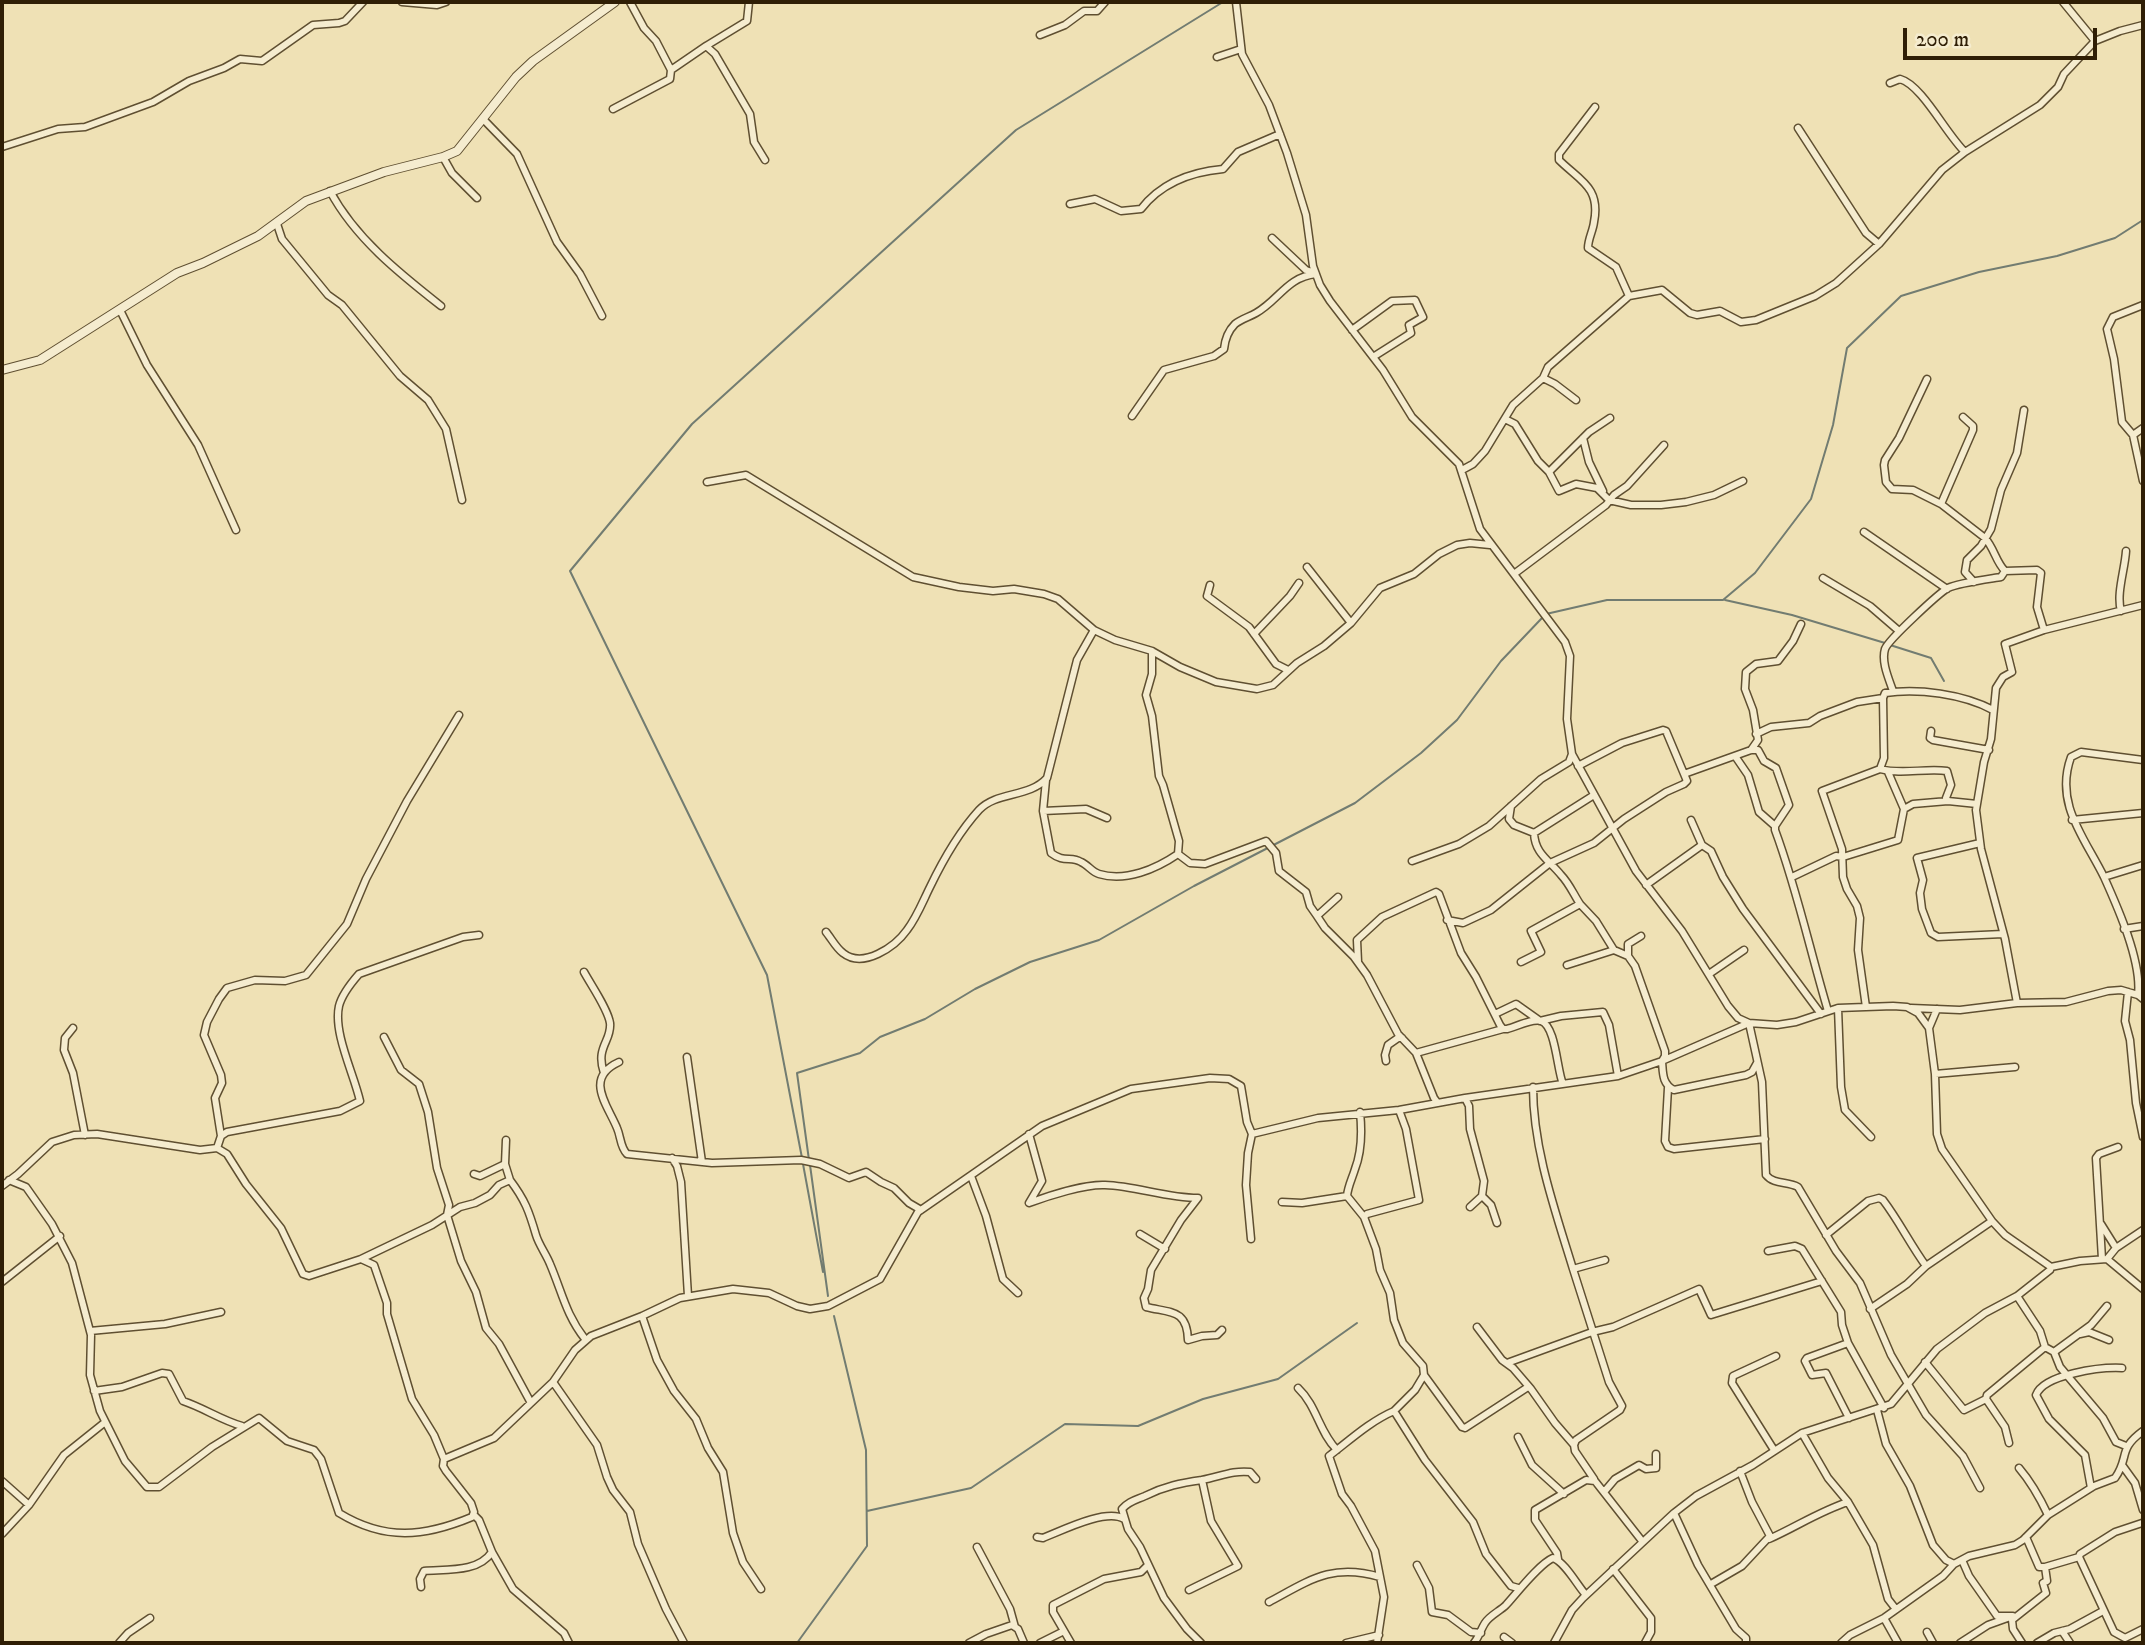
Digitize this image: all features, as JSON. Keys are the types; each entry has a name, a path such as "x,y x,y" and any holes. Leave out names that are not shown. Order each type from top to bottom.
{"street":[{"path":"2,148 58,129 85,127 153,102 189,81 240,59 262,61 313,25 342,22 363,2"},
{"path":"402,2 430,5 446,2"},
{"path":"2,370 40,360 177,273 258,236 306,201 384,172 457,151 516,77 533,61 615,2"},
{"path":"613,110 670,79 671,70 656,41 644,28 630,2"},
{"path":"671,70 747,21 749,2"},
{"path":"1040,35 1065,25 1084,11 1097,11 1105,2"},
{"path":"1236,2 1242,54 1269,105 1280,134 1306,215 1312,265 1316,274 1330,302 1373,357 1412,417 1454,457 1462,470 1473,513 1490,545 1569,648 1567,719 1572,754 1646,885 1682,931 1738,1018 1749,1023 1777,1026 1838,1008 1907,1007 1960,1010 2017,1003 2066,1002 2108,991 2141,994 2124,929 2104,877 2072,820 2068,774 2071,757 2081,752 2143,760"},
{"path":"2063,2 2095,41"},
{"path":"1462,470 1473,464 1485,451 1513,405 1543,378 1548,367 1629,296 1662,290 1690,313 1697,315 1720,311 1741,322 1747,322 1815,296 1836,283 1879,244 1942,170 1965,152 2040,106 2057,87 2064,74 2095,41 2143,25"},
{"path":"706,46 715,54 750,114 754,142 765,160"},
{"path":"1217,57 1241,49"},
{"path":"1890,83 1900,79 1912,85 1952,139 1965,152"},
{"path":"1595,107 1559,154 1559,160 1586,181 1591,189 1595,218 1588,248 1616,267 1629,296"},
{"path":"484,120 517,154 557,242 580,274 602,316"},
{"path":"1798,128 1866,233 1879,244"},
{"path":"1070,204 1095,200 1121,211 1141,209 1163,186 1206,171 1223,169 1238,152 1280,134"},
{"path":"443,157 452,173 477,198"},
{"path":"330,191 355,229 404,276 441,306"},
{"path":"277,224 282,239 328,295 342,305 400,376 428,400 446,429 462,500"},
{"path":"1272,238 1306,270 1316,274"},
{"path":"1132,416 1164,370 1214,356 1224,349 1226,337 1237,322 1263,308 1294,280 1303,275 1316,274"},
{"path":"1352,330 1392,301 1415,300 1423,317 1409,325 1411,333 1373,357"},
{"path":"2143,305 2113,317 2107,328 2122,422 2133,435 2143,481"},
{"path":"120,310 147,365 198,445 236,530"},
{"path":"1543,378 1576,400"},
{"path":"1927,379 1884,465 1888,487 1913,490 1941,503 1985,538 2005,571 2037,570 2041,573 2037,607 2044,630"},
{"path":"1974,582 1965,572 1967,560 1982,546 1991,529 2001,490 2017,453 2024,410"},
{"path":"1941,503 1973,430 1973,426 1963,417"},
{"path":"1549,472 1583,438 1610,418"},
{"path":"1505,419 1515,424 1559,491 1576,484 1592,486 1607,498 1631,505 1686,502 1714,495 1743,481"},
{"path":"2133,435 2143,428"},
{"path":"1583,438 1589,462 1607,498"},
{"path":"1514,574 1567,536 1607,498 1627,486 1664,444"},
{"path":"707,482 746,475 913,577 959,587 993,591 1014,589 1044,594 1058,599 1094,630 1115,640 1152,651 1180,667 1216,682 1257,689 1268,687 1351,623 1380,588 1414,574 1439,554 1457,545 1490,545"},
{"path":"1864,533 1947,589"},
{"path":"2121,611 2119,606 2126,551"},
{"path":"1307,568 1351,623"},
{"path":"1893,691 1885,662 1885,647 1899,631 1947,589 2001,577 2005,571"},
{"path":"1823,578 1870,606 1899,631"},
{"path":"1254,634 1299,583"},
{"path":"1210,585 1207,596 1249,627 1276,664 1288,670"},
{"path":"2017,1003 1976,821 1995,713 1993,709 1996,688 2003,677 2012,672 2005,646 2006,643 2044,630 2143,606"},
{"path":"1751,750 1758,740 1753,710 1745,689 1746,672 1755,664 1777,660 1793,641 1801,624"},
{"path":"1094,630 1077,660 1046,778 1043,811 1051,853 1060,860 1079,860 1096,873 1114,877 1138,873 1163,864 1178,854"},
{"path":"1152,651 1152,674 1146,695 1152,716 1157,771 1179,841 1178,854"},
{"path":"1880,769 1884,758 1883,695 1893,691 1941,694 1993,709"},
{"path":"1756,734 1771,727 1809,723 1857,702 1883,698"},
{"path":"217,1149 221,1136 215,1098 222,1083 204,1035 207,1022 219,999 227,988 256,980 285,981 306,975 347,924 366,879 407,801 459,715"},
{"path":"1447,920 1463,923 1491,910 1550,863 1594,843 1666,792 1684,785 1687,781 1666,731 1663,730 1622,743 1578,766"},
{"path":"1931,731 1930,738 1933,740 1989,750"},
{"path":"1685,774 1751,750 1758,750 1764,761 1776,768 1789,805 1775,826"},
{"path":"1412,861 1459,844 1489,826 1541,779 1569,762 1572,754"},
{"path":"1735,756 1748,775 1759,813 1775,826 1792,877 1825,1013"},
{"path":"1866,1007 1858,950 1860,918 1843,877 1843,857 1822,791 1880,769 1888,772 1930,768 1947,771 1951,785 1948,801"},
{"path":"1792,877 1836,856 1843,857 1898,840 1904,809 1888,772"},
{"path":"826,932 843,954 859,959 874,956 907,931 940,867 980,810 1007,796 1028,792 1046,778"},
{"path":"1534,833 1594,795"},
{"path":"1904,809 1913,804 1948,801 1977,804"},
{"path":"1511,805 1509,819 1514,825 1534,833"},
{"path":"1043,811 1086,809 1107,818"},
{"path":"2072,820 2143,813"},
{"path":"1691,820 1702,845 1711,852 1743,909 1825,1013"},
{"path":"1534,833 1534,841 1541,857 1564,877 1614,950 1628,956 1635,966 1665,1051 1662,1061 1663,1077 1668,1088 1665,1141 1668,1147 1674,1149 1765,1139"},
{"path":"1178,854 1191,863 1205,864 1266,841 1276,853 1279,871 1306,892 1310,906 1325,928 1367,975 1402,1038 1416,1053 1437,1102"},
{"path":"1980,843 1917,858 1923,880 1920,893 1922,909 1931,933 1938,937 2003,934"},
{"path":"1646,885 1702,845"},
{"path":"2104,877 2143,865"},
{"path":"1357,962 1356,945 1361,936 1382,917 1433,893 1439,894 1461,953 1503,1029"},
{"path":"1317,916 1338,897"},
{"path":"1521,962 1541,952 1531,931 1580,904"},
{"path":"2124,929 2143,926"},
{"path":"221,1136 239,1129 340,1111 360,1101 339,1019 339,1005 350,984 359,974 463,937 479,935"},
{"path":"1628,956 1628,944 1641,936"},
{"path":"1567,965 1614,950"},
{"path":"1709,974 1744,950"},
{"path":"584,972 609,1020 609,1030 600,1054 604,1073"},
{"path":"2128,992 2124,1021 2130,1040 2136,1103 2143,1137"},
{"path":"1495,1014 1516,1004 1546,1025 1556,1049 1558,1074 1563,1084"},
{"path":"1907,1007 1918,1013 1928,1028 1935,1074 1939,1142 1992,1221 2006,1235 2051,1267"},
{"path":"1838,1008 1841,1087 1845,1110 1871,1137"},
{"path":"1928,1028 1937,1009"},
{"path":"1416,1053 1561,1016 1602,1013 1609,1025 1618,1076"},
{"path":"1252,1134 1318,1118 1399,1110 1533,1087 1618,1076 1662,1061 1749,1023"},
{"path":"1749,1023 1762,1082 1768,1179 1798,1187 1826,1235 1860,1283 1891,1355 1926,1415 1963,1456 1980,1488"},
{"path":"72,1028 65,1038 64,1050 73,1073 85,1135"},
{"path":"384,1037 401,1070 419,1084 428,1112 437,1168 449,1205 447,1215 461,1261 480,1303 486,1328 499,1343 531,1403"},
{"path":"1386,1061 1388,1045 1402,1038"},
{"path":"687,1057 702,1162"},
{"path":"1668,1088 1674,1090 1746,1075 1752,1072 1757,1061"},
{"path":"619,1062 604,1073 601,1080 602,1100 617,1128 624,1151 631,1156 702,1162 804,1161 820,1164 849,1178 866,1172 894,1188 909,1203 921,1210"},
{"path":"1935,1074 2015,1067"},
{"path":"443,1460 494,1438 553,1382 585,1339 614,1325 688,1296 741,1288 769,1293 810,1309 828,1306 880,1279 912,1219 921,1210 1029,1134 1063,1116 1131,1089 1210,1078 1229,1079 1241,1086 1247,1122 1252,1134 1246,1185 1251,1238"},
{"path":"1533,1087 1536,1132 1548,1189 1609,1382 1622,1406 1576,1440 1574,1445"},
{"path":"1465,1098 1469,1106 1470,1129 1484,1181 1482,1196 1470,1207"},
{"path":"1364,1217 1419,1200 1406,1129 1399,1110"},
{"path":"1360,1112 1362,1130 1358,1160 1347,1196 1364,1217 1405,1346 1423,1366 1424,1375 1462,1427 1465,1428 1528,1387"},
{"path":"2,1186 52,1142 74,1135 97,1134 200,1150 217,1149 227,1154 246,1184 281,1228 303,1274 309,1276 361,1259 482,1199 510,1180"},
{"path":"1029,1134 1042,1181 1029,1203 1086,1187 1106,1185 1178,1198 1198,1198 1181,1220 1151,1270 1144,1298 1146,1307 1180,1315 1187,1323 1188,1340 1217,1335 1222,1330"},
{"path":"506,1140 505,1164 510,1180 526,1203 536,1236 550,1264 563,1301 576,1328 585,1339"},
{"path":"2118,1147 2099,1154 2096,1158 2104,1259 2143,1289"},
{"path":"672,1158 680,1174 688,1296"},
{"path":"474,1174 480,1176 505,1164"},
{"path":"971,1176 986,1216 1003,1279 1018,1293"},
{"path":"9,1180 26,1187 60,1236 72,1263 90,1331 90,1375 104,1423 125,1461 147,1487 159,1487 242,1426 258,1418 287,1441 314,1450 321,1459 339,1513 393,1534 429,1532 449,1527 474,1515"},
{"path":"1282,1202 1302,1203 1347,1196"},
{"path":"1482,1196 1491,1205 1497,1223"},
{"path":"1826,1235 1868,1201 1879,1198 1902,1224 1909,1242 1926,1266"},
{"path":"1870,1310 1907,1284 1926,1266 1992,1221"},
{"path":"2101,1224 2116,1248"},
{"path":"1554,1643 1573,1610 1586,1595 1642,1541 1696,1496 1802,1433 1881,1409 1900,1396 1937,1349 1985,1313 2017,1296 2051,1267 2104,1259 2143,1230"},
{"path":"1140,1234 1165,1249"},
{"path":"2,1282 60,1236"},
{"path":"1768,1251 1795,1246 1802,1249 1841,1312 1848,1343 1881,1409 1886,1444 1910,1486 1933,1545 1946,1560 1954,1564"},
{"path":"361,1259 374,1265 387,1303 387,1314 409,1389 434,1435 443,1466 471,1503 492,1552 513,1589 564,1633 569,1643"},
{"path":"1573,1269 1605,1259"},
{"path":"1507,1363 1613,1327 1699,1289 1711,1315 1822,1281"},
{"path":"2017,1296 2040,1331 2045,1347 2054,1352 2060,1367 2103,1418 2116,1442 2126,1446"},
{"path":"2054,1352 2091,1325 2107,1306"},
{"path":"90,1331 165,1324 221,1312"},
{"path":"642,1316 657,1360 674,1391 696,1419 708,1448 723,1472 733,1534 743,1562 761,1589"},
{"path":"1477,1327 1574,1445 1575,1451 1595,1481 1642,1541"},
{"path":"2078,1335 2089,1332 2109,1340"},
{"path":"1848,1343 1805,1361 1812,1375 1826,1373 1849,1418"},
{"path":"1925,1362 1964,1410 1986,1399 1987,1395 2045,1347"},
{"path":"1774,1450 1732,1383 1733,1376 1739,1372 1776,1356"},
{"path":"2091,1488 2085,1455 2049,1419 2036,1395 2038,1390 2063,1374 2122,1368"},
{"path":"94,1391 122,1387 162,1373 169,1374 183,1401 242,1426"},
{"path":"1377,1643 1384,1597 1373,1544 1342,1494 1329,1456 1378,1418 1394,1410 1415,1390 1424,1375"},
{"path":"553,1382 597,1445 613,1490 631,1512 638,1544 684,1643"},
{"path":"1298,1388 1311,1403 1321,1430 1337,1450"},
{"path":"1986,1399 2005,1427 2009,1443"},
{"path":"1394,1410 1425,1460 1473,1522 1486,1554 1511,1586 1518,1588"},
{"path":"2,1534 29,1505 64,1455 104,1423"},
{"path":"1834,1643 1884,1618 1943,1576 1954,1564 2006,1548 2026,1537 2048,1515 2091,1488 2115,1478 2122,1465 2126,1446 2143,1431"},
{"path":"1802,1433 1828,1478 1848,1502 1873,1545 1888,1599 1895,1608"},
{"path":"1518,1437 1532,1465 1564,1494"},
{"path":"1604,1492 1615,1479 1639,1465 1646,1469 1656,1468 1656,1454"},
{"path":"2122,1465 2135,1483 2143,1508"},
{"path":"2019,1468 2033,1491 2040,1497 2048,1515"},
{"path":"1202,1643 1172,1609 1147,1566 1124,1519 1122,1509 1130,1502 1162,1487 1184,1481 1202,1480 1238,1471 1250,1472 1256,1479"},
{"path":"1741,1471 1752,1502 1769,1533 1769,1539"},
{"path":"1189,1590 1238,1566 1211,1521 1202,1480"},
{"path":"1586,1595 1558,1559 1533,1514 1538,1506 1586,1480 1595,1481"},
{"path":"2,1481 29,1505"},
{"path":"1711,1584 1742,1566 1769,1539 1822,1511 1848,1502"},
{"path":"1674,1513 1698,1565 1736,1629 1746,1638 1746,1643"},
{"path":"1037,1536 1042,1538 1107,1516 1118,1515 1124,1519"},
{"path":"2026,1537 2039,1567 2045,1567 2079,1557 2115,1532 2143,1523"},
{"path":"977,1547 1010,1609 1015,1627 1024,1643"},
{"path":"421,1587 420,1579 424,1571 476,1565 492,1552"},
{"path":"2079,1557 2114,1632 2125,1638 2143,1629"},
{"path":"1475,1643 1485,1622 1506,1605 1518,1588 1531,1579 1548,1560 1558,1559"},
{"path":"1962,1560 1969,1576 1997,1616 2013,1616"},
{"path":"1417,1565 1429,1588 1432,1612 1448,1615 1471,1632 1481,1633"},
{"path":"1071,1643 1062,1632 1053,1612 1056,1603 1104,1579 1141,1572 1147,1566"},
{"path":"1960,1643 1988,1626 2013,1616 2046,1593 2043,1583 2047,1581 2045,1567"},
{"path":"1614,1569 1651,1618 1651,1632 1645,1643"},
{"path":"1269,1602 1332,1572 1380,1577"},
{"path":"2037,1643 2103,1611"},
{"path":"2013,1616 2013,1629 2022,1643"},
{"path":"119,1643 128,1633 150,1618"},
{"path":"1884,1618 1898,1643"},
{"path":"969,1643 1007,1625 1015,1627"},
{"path":"2062,1631 2070,1643"},
{"path":"1040,1643 1062,1632"},
{"path":"1927,1632 1933,1643"},
{"path":"1346,1643 1379,1635"},
{"path":"1841,1643 1850,1635"},
{"path":"1504,1637 1511,1643"}],"waterway":[{"path":"802,1158 767,975 570,571 692,424 1016,130 1223,2"},
{"path":"1546,614 1607,600 1723,600 1755,573 1811,499 1833,425 1847,348 1901,296 1979,272 2057,256 2115,238 2143,220"},
{"path":"1725,600 1792,615 1885,643"},
{"path":"809,1160 797,1073 860,1053 880,1037 925,1019 975,989 1030,962 1099,940 1194,886 1355,803 1421,753 1457,720 1501,661 1542,618"},
{"path":"1890,645 1931,658 1944,681"},
{"path":"803,1164 823,1272"},
{"path":"810,1165 828,1296"},
{"path":"797,1643 867,1546 866,1450 834,1316"},
{"path":"867,1511 971,1488 1065,1424 1138,1426 1203,1399 1278,1379 1357,1323"}]}
